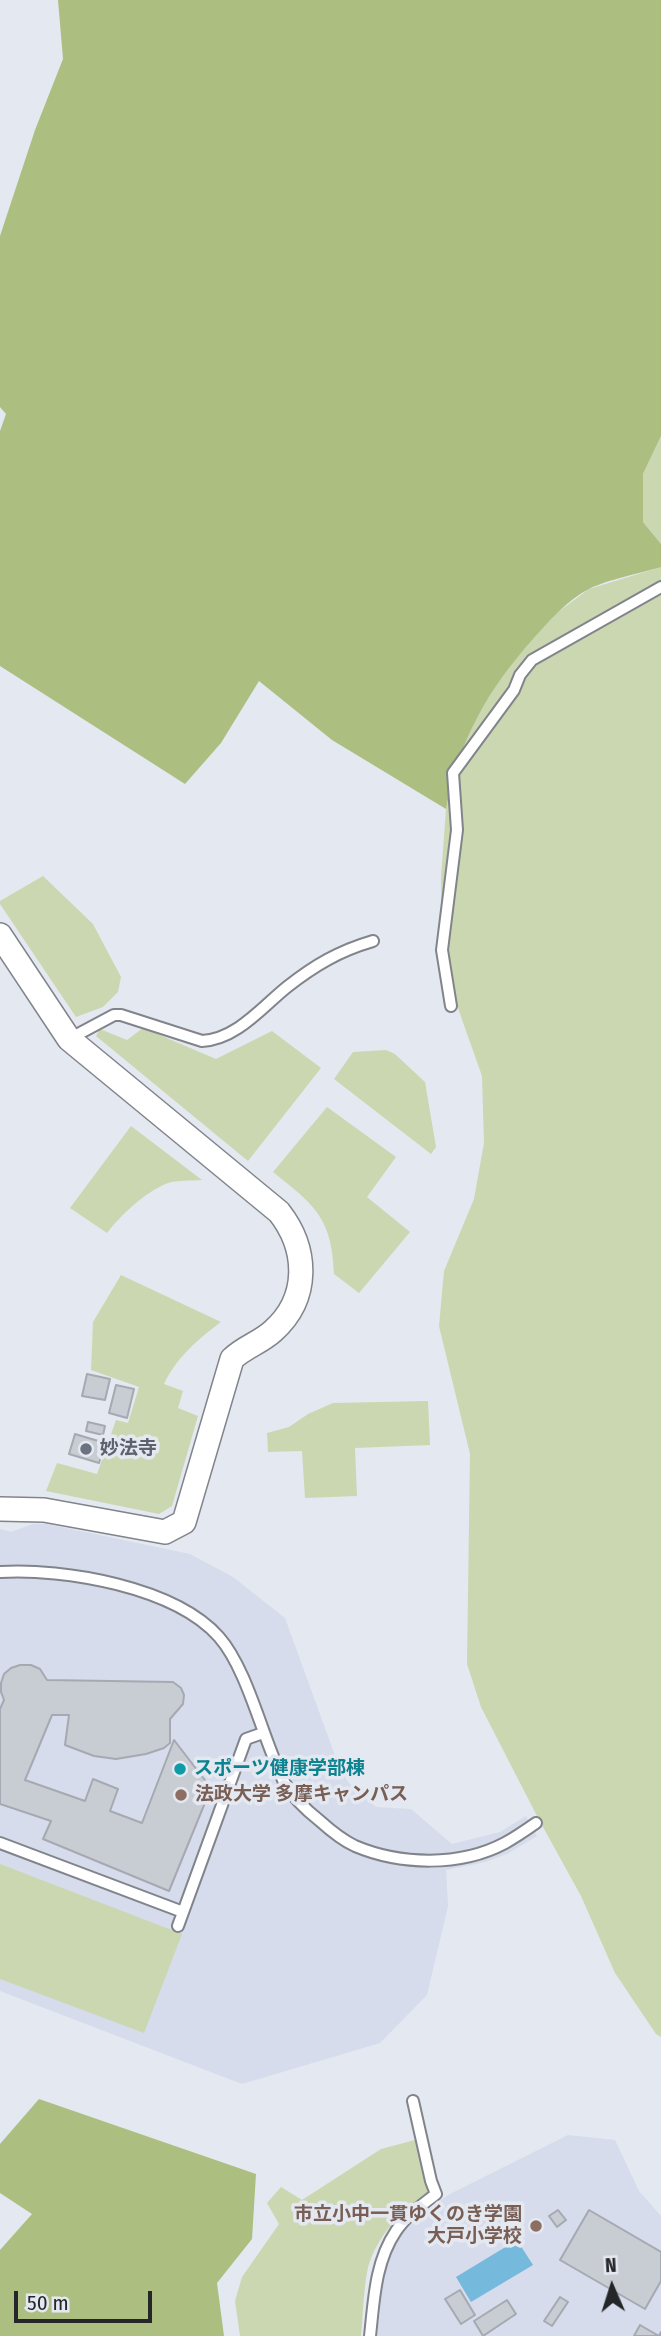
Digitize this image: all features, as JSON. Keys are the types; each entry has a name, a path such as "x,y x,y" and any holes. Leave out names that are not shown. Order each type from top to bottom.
{"street":[{"path":"0,935 69,1039 279,1212 295,1234 299,1250 299,1284 290,1312 271,1334 247,1346 232,1359 184,1522 165,1532 44,1510 0,1509"}],"lane":[{"path":"451,1006 442,950 457,830 453,773 514,690 520,674 532,660 661,587"},
{"path":"69,1039 114,1015 121,1015 202,1041 215,1041 237,1029 289,985 337,953 373,941"},
{"path":"0,1572 45,1572 149,1593 175,1603 198,1617 220,1638 239,1670 286,1785 302,1806 352,1845 386,1856 418,1860 451,1859 504,1844 536,1823"},
{"path":"178,1926 246,1739 263,1733"},
{"path":"0,1843 183,1912"},
{"path":"370,2336 376,2279 385,2252 396,2230 436,2194 413,2101"}],"shaded area":[{"name":"法政大学 多摩キャンパス","path":"33,1524 47,1524 190,1554 233,1577 285,1618 337,1761 348,1782 376,1807 411,1809 452,1844 500,1832 526,1816 537,1836 507,1854 485,1862 446,1870 448,1906 427,1995 380,2043 242,2084 0,1991 0,1529 11,1532"},
{"name":"市立小中一貫ゆくのき学園 大戸小学校","path":"568,2135 615,2140 639,2191 661,2216 661,2336 377,2336 384,2269 400,2235 448,2195"}],"green space":[{"path":"58,0 661,0 661,436 643,474 643,522 661,544 661,567 589,589 566,605 539,632 502,678 477,718 459,760 446,809 332,740 259,681 221,743 185,784 0,666 0,431 6,414 0,407 0,236 35,130 63,59"},
{"path":"661,436 661,544 643,522 643,474"},
{"path":"661,567 661,2037 656,2034 615,1973 581,1896 481,1707 467,1664 470,1454 439,1326 444,1271 474,1199 484,1143 482,1076 454,997 442,950 441,878 446,809 453,773 478,713 507,668 554,615 589,589"},
{"path":"43,876 93,924 121,977 118,992 103,1007 76,1017 0,904 0,901"},
{"path":"143,1028 216,1059 272,1031 321,1068 248,1161 96,1036 100,1029 127,1040"},
{"path":"386,1050 395,1054 425,1082 436,1147 431,1154 334,1079 353,1052"},
{"path":"327,1107 396,1157 367,1197 410,1232 359,1293 334,1274 329,1239 318,1214 300,1194 273,1172"},
{"path":"131,1126 202,1180 172,1182 159,1187 134,1204 107,1233 70,1208"},
{"path":"121,1275 221,1322 188,1350 164,1384 183,1391 178,1408 198,1416 172,1506 159,1514 46,1491 57,1463 97,1474 116,1420 128,1423 139,1387 91,1370 93,1322"},
{"path":"428,1401 430,1445 355,1448 357,1496 305,1498 302,1451 268,1452 267,1433 289,1427 308,1414 333,1403"},
{"path":"0,1864 182,1934 144,2033 0,1979"},
{"path":"39,2099 256,2174 252,2239 217,2283 224,2336 0,2336 0,2250 32,2214 0,2193 0,2144"},
{"path":"415,2140 429,2192 410,2205 394,2222 375,2250 366,2277 361,2336 240,2336 235,2301 242,2277 279,2224 267,2203 281,2187 302,2200 381,2149"}],"water":[{"path":"517,2240 533,2265 471,2302 456,2277"}],"building":[{"path":"87,1374 110,1379 105,1400 82,1396"},
{"path":"116,1385 134,1389 127,1418 109,1413"},
{"path":"88,1422 105,1426 103,1435 86,1431"},
{"path":"75,1434 105,1443 99,1463 69,1454"},
{"name":"スポーツ健康学部棟","path":"20,1665 31,1665 40,1669 47,1680 173,1682 181,1688 184,1695 183,1704 170,1719 170,1743 164,1748 116,1759 94,1756 65,1745 69,1715 52,1715 25,1780 85,1801 93,1779 118,1789 110,1811 142,1823 174,1740 211,1788 169,1891 43,1839 51,1821 0,1804 0,1709 4,1700 1,1683 4,1674"},
{"path":"558,2210 566,2220 557,2227 549,2216"},
{"path":"589,2210 661,2252 661,2281 645,2309 560,2260"},
{"path":"460,2290 475,2315 461,2324 445,2299"},
{"path":"560,2297 568,2302 552,2326 544,2321"},
{"path":"507,2300 516,2314 483,2336 474,2321"},
{"path":"640,2325 659,2336 634,2336"}],"place":[{"name":"妙法寺","path":"86,1449"},
{"name":"スポーツ健康学部棟","path":"180,1769"},
{"name":"法政大学 多摩キャンパス","path":"181,1795"},
{"name":"市立小中一貫ゆくのき学園 大戸小学校","path":"536,2226"}]}
